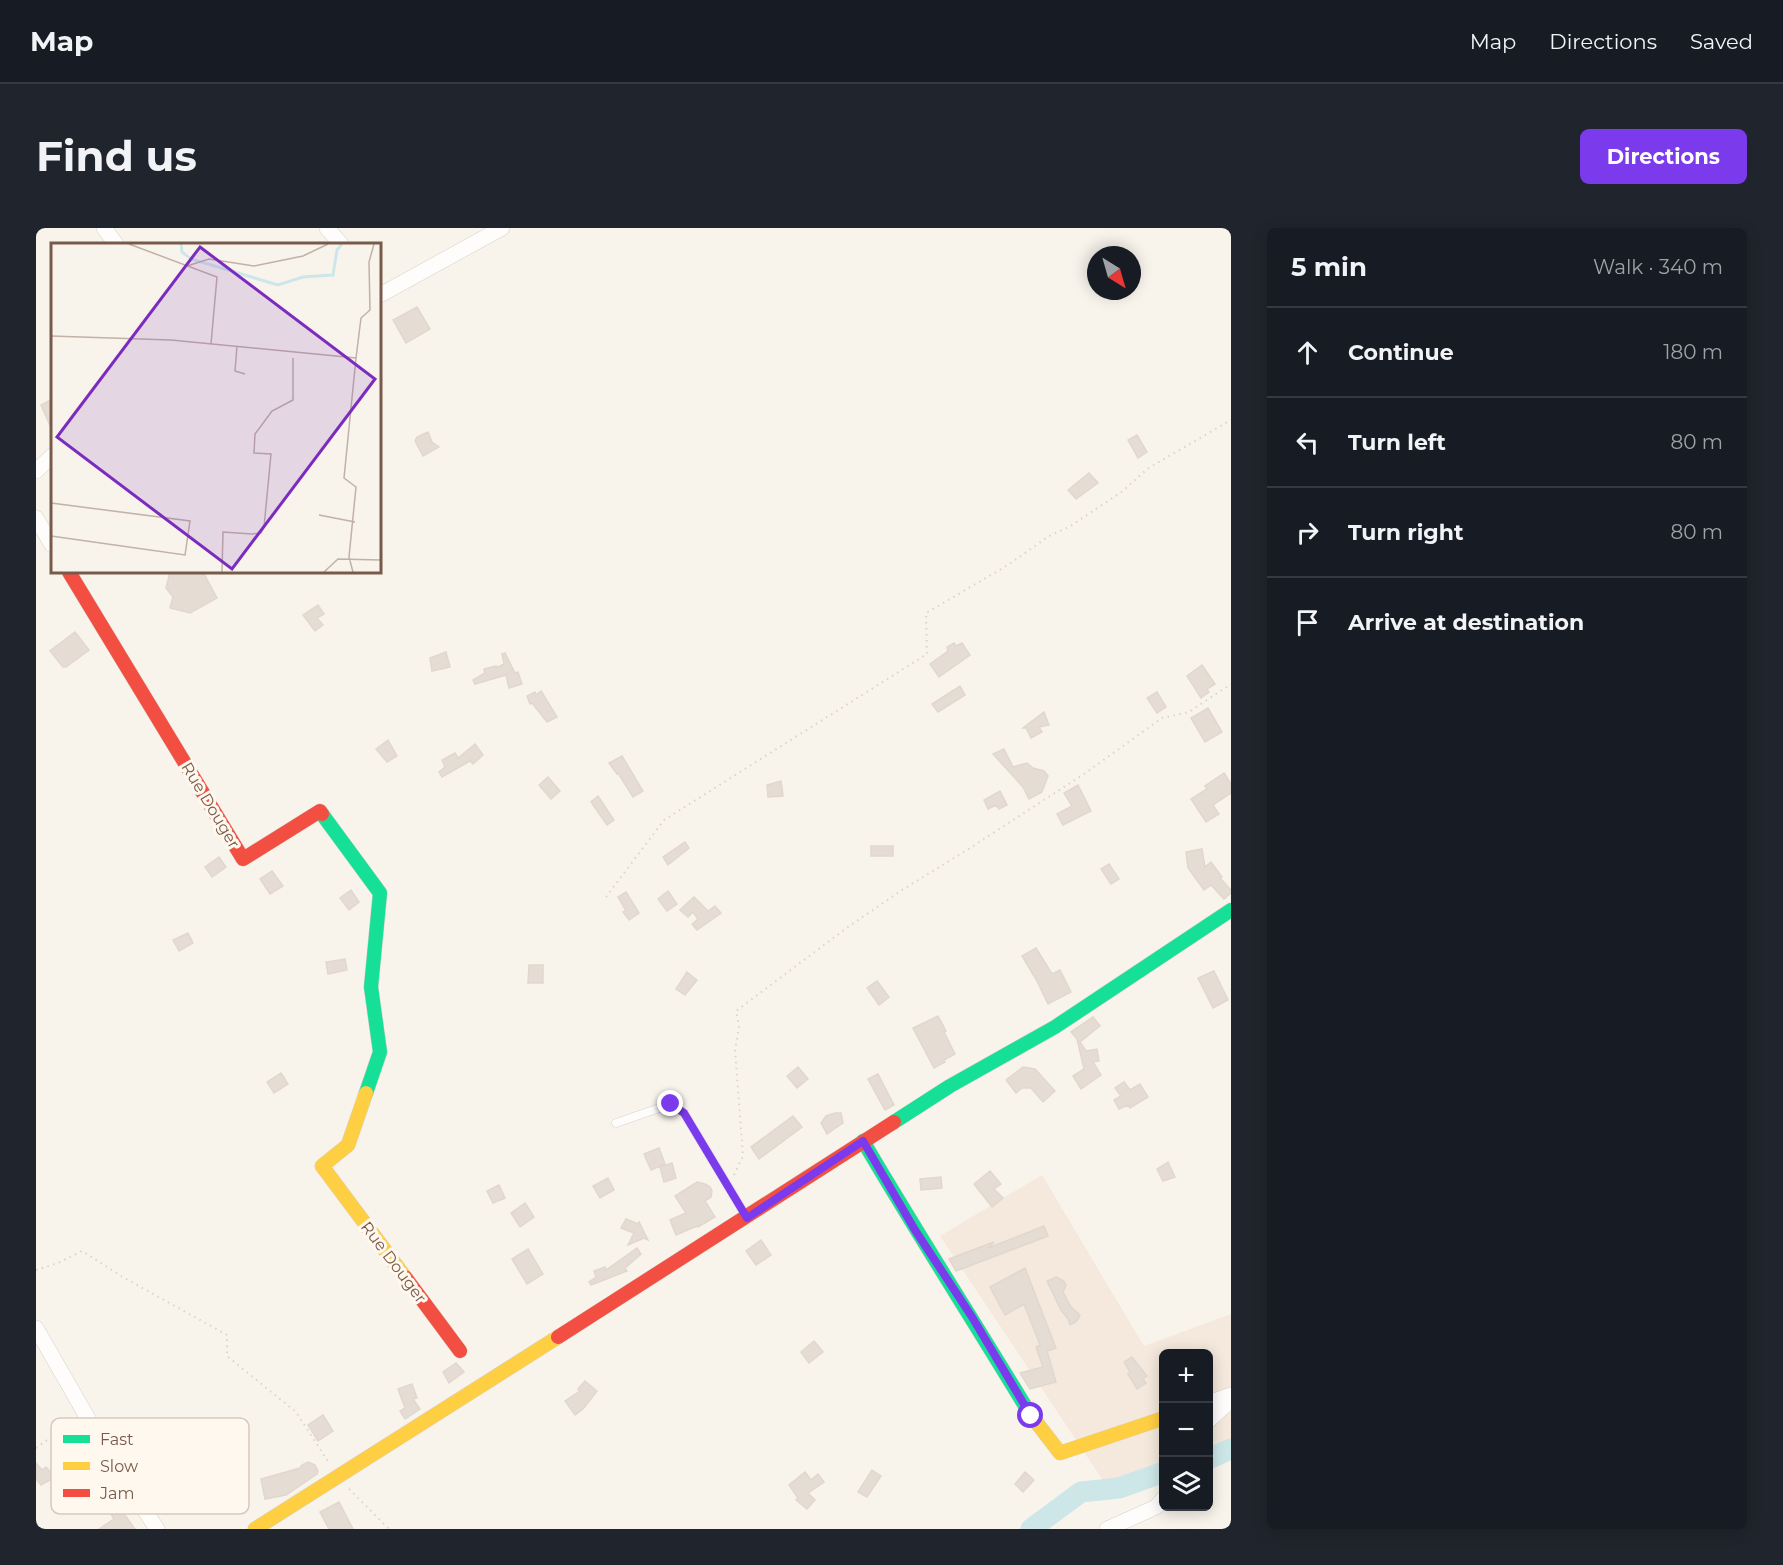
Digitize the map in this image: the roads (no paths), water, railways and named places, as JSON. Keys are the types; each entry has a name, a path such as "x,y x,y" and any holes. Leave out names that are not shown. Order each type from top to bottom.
{"street":[{"path":"104,228 115,243"},
{"path":"327,228 340,243"},
{"path":"381,294 502,228"},
{"path":"36,471 51,457"},
{"path":"36,518 51,543"},
{"name":"Rue Douger","path":"70,573 243,859 320,811 380,893 371,987 380,1052 348,1145 322,1166 460,1351"},
{"path":"255,1529 747,1218 950,1086 1055,1027 1231,910"},
{"path":"863,1141 915,1230 972,1317 1031,1416 1060,1453 1159,1420"},
{"path":"36,1328 87,1418"},
{"path":"1213,1402 1231,1397"},
{"path":"1213,1417 1231,1397"},
{"path":"1107,1529 1159,1504"},
{"path":"147,1514 157,1529"}],"lane":[{"path":"616,1123 671,1104 684,1113 747,1218"}],"waterway":[{"path":"1213,1457 1231,1449"},
{"path":"1031,1529 1081,1492 1119,1488 1159,1474"}]}
